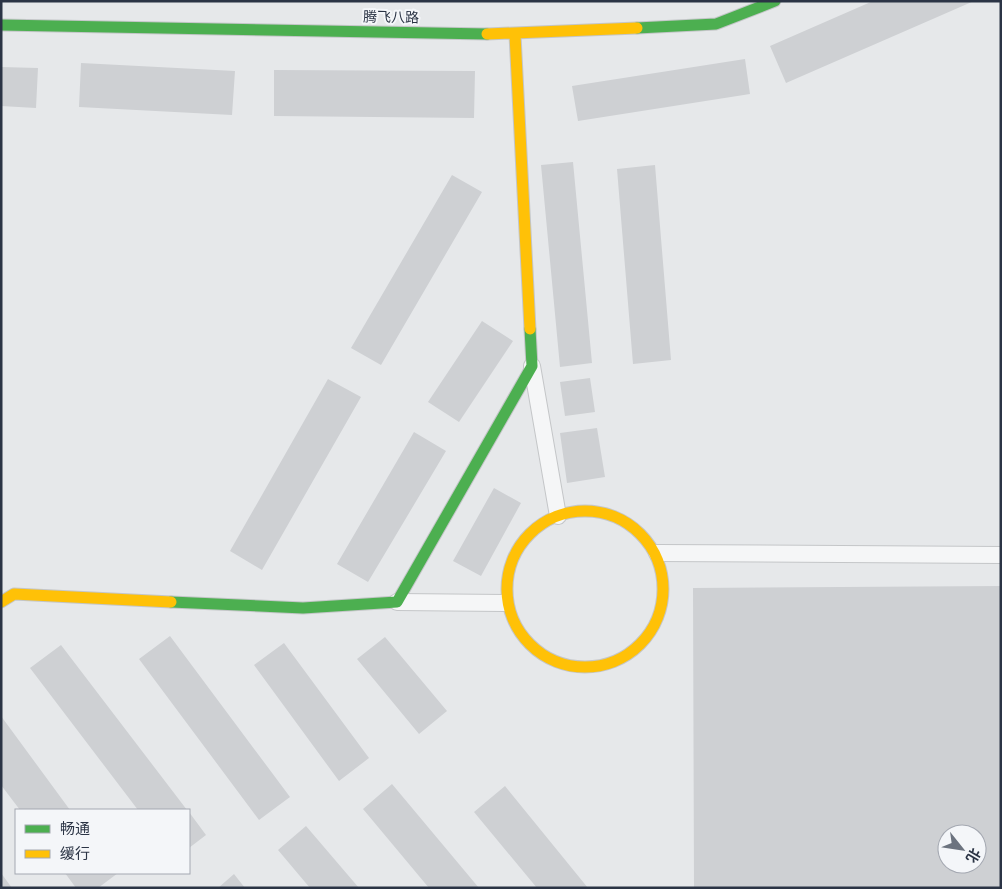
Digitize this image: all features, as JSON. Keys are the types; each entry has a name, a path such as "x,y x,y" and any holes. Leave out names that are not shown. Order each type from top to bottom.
{"street":[{"name":"腾飞八路","path":"1,25 514,34 716,24 775,1"},
{"path":"514,34 532,366 558,516"},
{"path":"397,602 532,366"},
{"path":"582,508 626,520 656,553 664,598 647,640 609,665 564,667 525,644 505,603 511,558 539,523 582,508"},
{"path":"656,553 1001,556"},
{"path":"1,602 14,594 303,608 397,602 505,603"}],"building":[{"path":"873,1 974,1 786,83 770,46"},
{"path":"745,59 750,94 578,121 572,86"},
{"path":"81,63 235,71 232,115 79,107"},
{"path":"1,67 38,68 36,108 1,106"},
{"path":"274,70 475,71 474,118 274,116"},
{"path":"573,162 592,363 560,367 541,165"},
{"path":"655,165 671,360 633,364 617,169"},
{"path":"452,175 482,192 381,365 351,348"},
{"path":"482,321 513,341 459,422 428,402"},
{"path":"590,378 595,412 565,416 560,382"},
{"path":"328,379 361,397 262,570 230,551"},
{"path":"597,428 605,477 567,483 560,433"},
{"path":"414,432 446,451 368,582 337,564"},
{"path":"494,488 521,503 481,576 453,561"},
{"path":"1001,586 1001,888 694,888 693,588"},
{"path":"170,636 290,797 259,820 139,659"},
{"path":"385,637 447,711 419,734 357,659"},
{"path":"284,643 369,758 339,781 254,665"},
{"path":"61,645 186,809 137,809 30,668"},
{"path":"1,716 69,809 19,809 1,785"},
{"path":"392,784 479,888 429,888 363,809"},
{"path":"505,786 588,888 537,888 474,812"},
{"path":"190,813 206,835 190,847"},
{"path":"306,826 359,888 310,888 278,850"},
{"path":"1,873 12,888 1,888"},
{"path":"66,874 117,874 98,888 76,888"},
{"path":"234,874 245,888 218,888"}],"traffic: fast":[{"path":"637,28 716,24 775,1"},
{"path":"1,25 487,34"},
{"path":"171,602 303,608 397,602 532,366 530,329"}],"traffic: slow":[{"path":"487,34 637,28"},
{"path":"515,35 530,329"},
{"path":"577,511 593,511 608,514 622,520 645,539 654,552 660,566 663,589 662,604 654,626 635,649 622,658 608,664 593,667 577,667 562,664 548,658 525,639 516,626 510,612 507,597 507,581 510,566 516,552 535,529 548,520 562,514 577,511"},
{"path":"1,602 14,594 171,602"}]}
